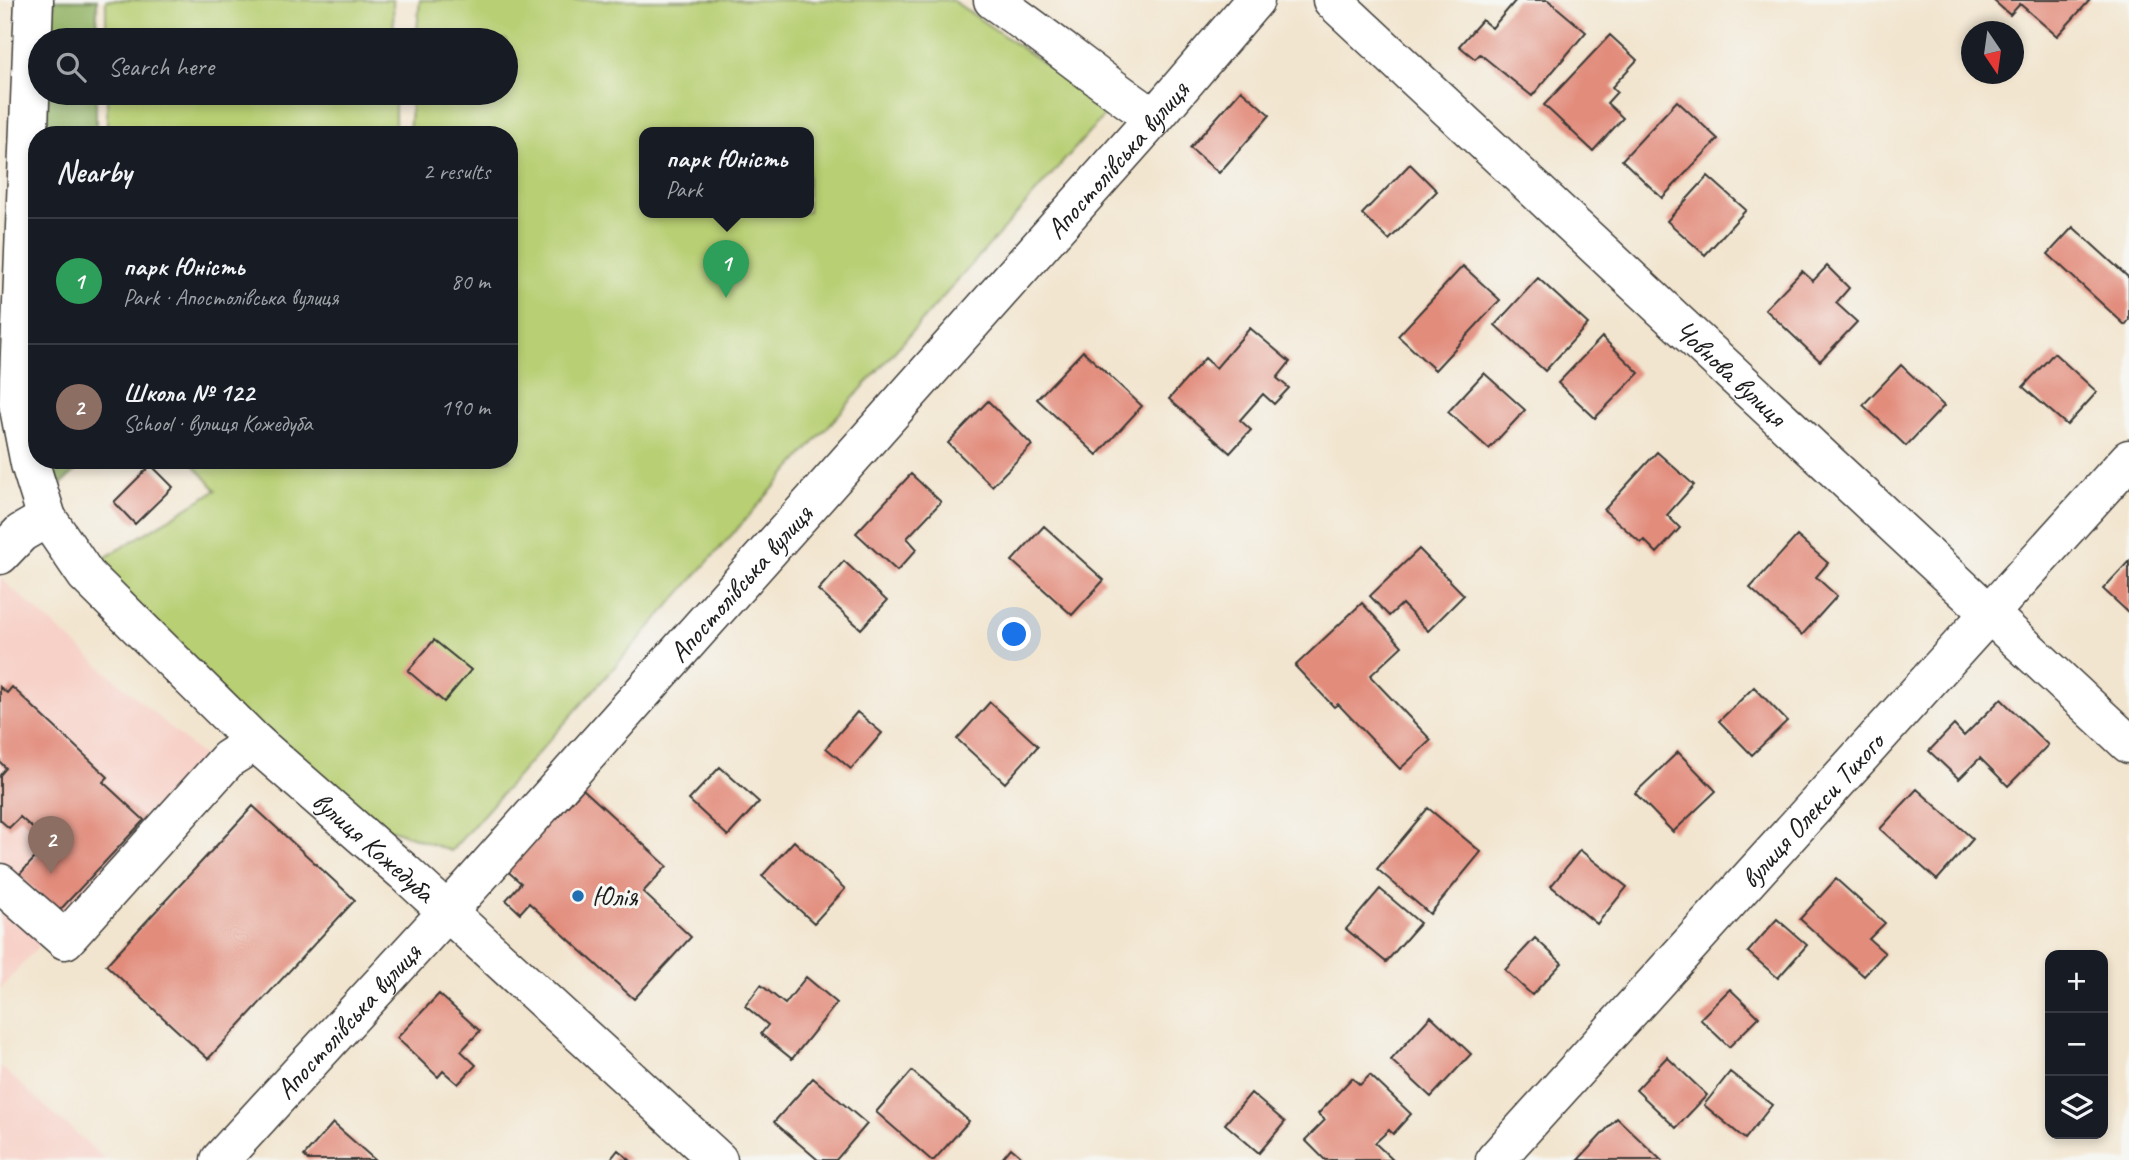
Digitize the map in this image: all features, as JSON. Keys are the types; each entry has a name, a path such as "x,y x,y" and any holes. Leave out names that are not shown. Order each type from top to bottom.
{"street":[{"name":"вулиця Кожедуба","path":"32,28 34,0"},
{"path":"993,0 1154,118"},
{"name":"Апостолівська вулиця","path":"220,1160 447,912 1154,118 1255,0"},
{"name":"Човнова вулиця","path":"1332,0 2129,744"},
{"name":"вулиця Кожедуба","path":"28,67 12,247 18,402 28,454"},
{"name":"вулиця Олекси Тихого","path":"1496,1160 2129,459"},
{"name":"вулиця Кожедуба","path":"32,469 47,518 86,575 255,741 718,1160"},
{"path":"0,555 21,533 47,518"},
{"path":"0,883 65,940 228,759 255,741"}],"shaded area":[{"path":"0,578 206,759 0,989"},
{"path":"0,1066 106,1160 0,1160"}],"green space":[{"path":"54,0 97,0 97,28 52,28"},
{"path":"106,0 393,0 394,28 106,28"},
{"path":"420,0 952,0 1110,109 451,851 370,822 239,716 98,562 216,490 198,469 518,469 518,126 410,126 411,105 518,105 518,28 417,28"},
{"path":"47,105 96,105 96,126 46,126"},
{"path":"107,105 395,105 395,126 107,126"},
{"path":"50,469 78,469 60,485"}],"building":[{"path":"1516,0 1548,0 1586,32 1532,96 1480,54 1475,59 1459,46 1482,20 1492,28"},
{"path":"1993,0 2090,0 2057,36 2020,4 2010,15"},
{"path":"1610,35 1637,60 1612,87 1617,92 1607,103 1623,118 1593,151 1544,105"},
{"path":"1241,90 1270,115 1219,173 1190,148"},
{"path":"1677,101 1718,139 1662,198 1622,160"},
{"path":"1410,164 1437,191 1389,240 1362,214"},
{"path":"1708,176 1746,210 1705,255 1667,221"},
{"path":"2073,227 2129,278 2129,320 2125,325 2048,254"},
{"path":"1463,266 1500,300 1435,370 1398,336"},
{"path":"1827,266 1849,288 1836,303 1857,322 1820,361 1765,309 1802,271 1813,281"},
{"path":"1538,278 1588,324 1545,371 1495,325"},
{"path":"1250,328 1290,362 1277,378 1289,388 1274,404 1263,394 1240,420 1251,430 1230,453 1169,399 1205,358 1216,368"},
{"path":"1602,337 1639,373 1595,418 1558,383"},
{"path":"1083,351 1142,406 1097,455 1037,399"},
{"path":"2054,353 2097,392 2067,425 2023,387"},
{"path":"1901,365 1944,406 1906,446 1863,405"},
{"path":"1484,373 1525,410 1489,449 1448,412"},
{"path":"988,401 1032,445 992,486 948,443"},
{"path":"1657,452 1694,485 1667,515 1680,528 1657,553 1644,540 1641,543 1604,510"},
{"path":"147,469 155,469 173,487 135,524 114,502"},
{"path":"911,474 941,502 907,538 917,549 897,571 856,533"},
{"path":"1044,526 1104,580 1072,615 1012,561"},
{"path":"1797,536 1828,563 1816,577 1837,596 1802,635 1750,588"},
{"path":"1419,549 1464,595 1428,631 1402,604 1389,616 1370,596"},
{"path":"844,561 887,601 861,629 818,590"},
{"path":"2129,561 2129,613 2103,589"},
{"path":"1362,603 1402,646 1370,676 1431,740 1400,769 1338,704 1334,707 1295,666"},
{"path":"434,640 471,670 444,702 408,671"},
{"path":"0,687 7,693 12,687 108,777 103,782 144,820 59,911 19,875 49,843 20,817 9,828 0,820 0,775 6,768 0,762"},
{"path":"1754,687 1787,721 1752,755 1719,721"},
{"path":"2001,699 2048,745 2008,786 1980,758 1959,779 1929,751 1954,725 1964,736"},
{"path":"990,702 1038,746 1005,783 957,739"},
{"path":"857,712 882,733 851,769 826,748"},
{"path":"1678,752 1716,791 1673,832 1635,793"},
{"path":"720,767 759,802 728,836 689,800"},
{"name":"Юлія","path":"583,789 667,866 643,892 691,937 634,999 529,903 520,913 506,900 521,883 504,868 545,806 557,818"},
{"path":"1917,789 1973,839 1937,880 1880,829"},
{"path":"253,806 355,900 208,1059 106,965"},
{"path":"1428,808 1481,852 1430,914 1377,869"},
{"path":"794,841 845,889 814,923 762,876"},
{"path":"1580,850 1627,887 1597,924 1551,886"},
{"path":"1836,879 1885,923 1869,939 1885,953 1864,976 1800,919"},
{"path":"1380,889 1420,923 1386,962 1346,929"},
{"path":"1777,919 1807,945 1778,978 1748,952"},
{"path":"1535,938 1562,963 1532,995 1505,970"},
{"path":"806,977 837,1003 792,1059 761,1034 768,1025 745,1006 761,985 785,1004"},
{"path":"1730,989 1759,1017 1729,1047 1700,1019"},
{"path":"439,994 480,1031 461,1051 476,1065 458,1084 443,1071 438,1077 397,1038"},
{"path":"1431,1016 1471,1054 1431,1097 1391,1060"},
{"path":"1667,1057 1707,1095 1676,1128 1636,1090"},
{"path":"912,1071 969,1121 934,1160 876,1112"},
{"path":"1730,1072 1772,1105 1745,1139 1704,1105"},
{"path":"1370,1075 1411,1114 1393,1134 1389,1130 1375,1143 1393,1160 1325,1160 1305,1140 1325,1120 1318,1114 1352,1078 1360,1085"},
{"path":"813,1078 867,1124 836,1160 818,1160 774,1122"},
{"path":"1251,1093 1285,1122 1259,1153 1225,1124"},
{"path":"1617,1118 1661,1160 1578,1160"},
{"path":"333,1123 375,1160 308,1160 304,1156"},
{"path":"1011,1148 1025,1160 1001,1160"},
{"path":"618,1150 630,1160 610,1160"}],"place":[{"name":"парк Юність","path":"726,298"},
{"name":"Школа № 122","path":"51,874"},
{"name":"Юлія","path":"578,896"}]}
